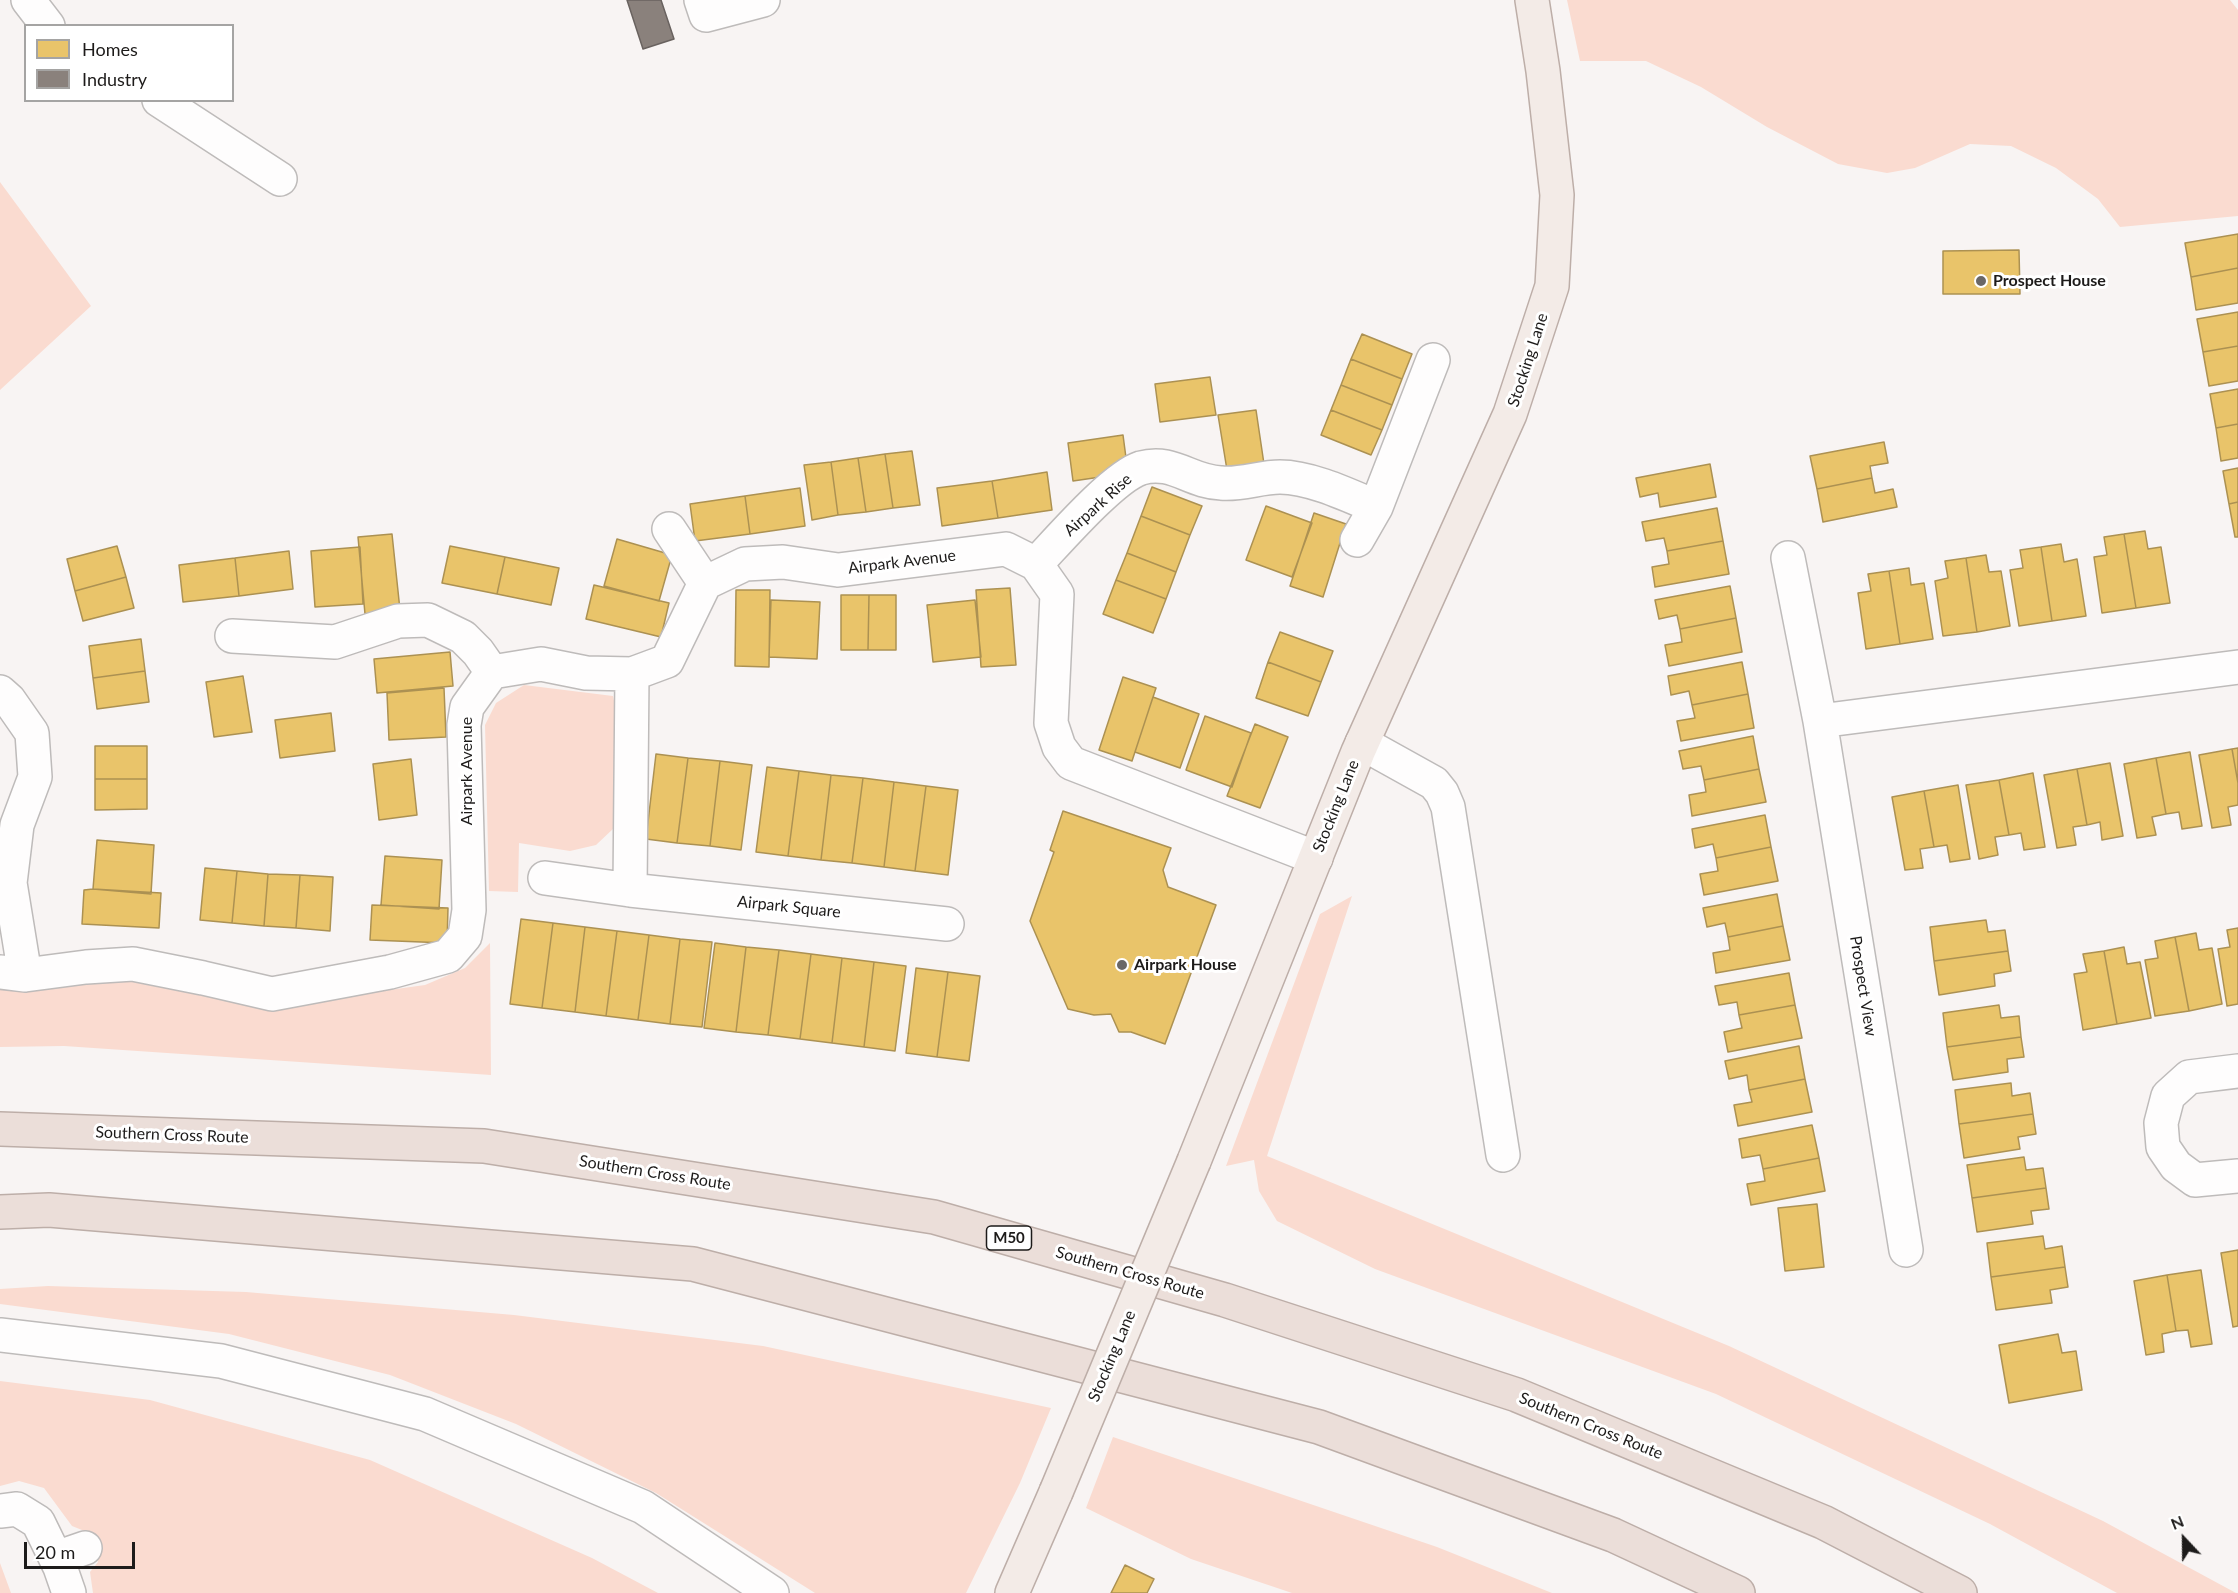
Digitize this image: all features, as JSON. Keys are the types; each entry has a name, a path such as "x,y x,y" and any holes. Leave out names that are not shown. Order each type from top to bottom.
{"highway":[{"name":"Southern Cross Route","path":"0,1130 484,1146 934,1217 1225,1300 1517,1395 1822,1522 1960,1593"},
{"path":"0,1212 50,1210 693,1264 1319,1427 1613,1534 1738,1593"}],"main road":[{"name":"Stocking Lane","path":"1012,1593 1194,1161 1362,743 1510,414 1552,286 1557,195 1532,0"}],"street":[{"path":"28,0 46,24"},
{"path":"701,0 706,15 763,0"},
{"path":"162,102 280,179"},
{"path":"1357,540 1376,507 1433,360"},
{"name":"Airpark Rise","path":"1036,564 1090,507 1121,481 1140,469 1166,465 1192,476 1219,483 1245,483 1280,477 1338,491 1376,507"},
{"path":"232,636 335,642 398,621 429,620 463,637 478,652 492,672 541,664 586,673 632,674 667,662 705,583 669,529"},
{"name":"Airpark Avenue","path":"705,583 745,564 783,562 838,570 1006,549 1036,564 1057,594 1051,723 1059,747 1071,763 1316,858"},
{"name":"Prospect View","path":"1788,558 1820,721 1906,1250"},
{"path":"1820,721 2238,667"},
{"name":"Airpark Avenue","path":"12,974 133,964 272,994 390,972 448,956 465,936 469,910 464,725 467,707 492,672"},
{"path":"630,890 632,674"},
{"path":"0,692 9,700 32,733 35,777 17,825 10,883 12,974"},
{"path":"1362,743 1434,783 1442,793 1448,807 1503,1155"},
{"name":"Airpark Square","path":"545,878 630,890 947,924"},
{"path":"2238,1071 2189,1077 2168,1096 2162,1123 2163,1147 2176,1166 2195,1180 2238,1176"},
{"path":"0,1335 221,1362 425,1414 643,1507 772,1593"},
{"path":"0,1511 17,1509 38,1522 70,1553 69,1593"}],"shaded area":[{"path":"1567,0 2230,0 2238,10 2238,216 2120,227 2098,199 2056,168 2011,146 1970,144 1915,168 1887,173 1838,164 1767,127 1701,87 1646,61 1580,61"},
{"path":"0,182 91,306 0,390"},
{"path":"524,685 613,696 619,722 614,828 596,845 570,851 519,843 518,892 489,891 485,725 496,703"},
{"path":"1352,896 1267,1156 1729,1346 2103,1521 2236,1593 2117,1593 1990,1524 1716,1394 1375,1269 1277,1221 1259,1191 1254,1160 1226,1166 1320,914"},
{"path":"490,943 491,1075 64,1046 0,1047 0,983 134,971 259,1008 425,985 465,968"},
{"path":"48,1286 246,1292 514,1315 763,1346 1051,1408 1020,1483 966,1593 815,1593 656,1493 516,1424 390,1375 229,1334 0,1304 0,1289"},
{"path":"0,1381 150,1400 370,1460 592,1558 658,1593 93,1593 90,1572 98,1562 87,1532 72,1526 44,1488 19,1481 0,1486"},
{"path":"1113,1437 1437,1547 1552,1593 1292,1593 1191,1559 1086,1508"},
{"path":"0,1563 11,1593 0,1593"}],"building: Homes":[{"path":"2238,234 2238,268 2191,277 2185,243"},
{"name":"Prospect House","path":"2019,250 2020,294 1943,294 1943,251"},
{"path":"2238,268 2238,303 2196,310 2191,277"},
{"path":"2238,312 2238,346 2203,352 2197,319"},
{"path":"1362,334 1412,354 1402,379 1351,359"},
{"path":"2238,346 2238,381 2209,386 2203,352"},
{"path":"1351,359 1402,379 1392,405 1341,385"},
{"path":"1210,377 1216,415 1160,422 1155,384"},
{"path":"1341,385 1392,405 1382,430 1331,410"},
{"path":"2238,389 2238,424 2216,428 2210,394"},
{"path":"1256,410 1264,464 1227,470 1218,415"},
{"path":"1331,410 1382,430 1371,455 1321,435"},
{"path":"2238,424 2238,458 2221,461 2216,428"},
{"path":"1123,435 1128,473 1073,481 1068,443"},
{"path":"1884,442 1888,463 1870,466 1872,478 1817,489 1810,456"},
{"path":"912,451 920,505 893,508 885,454"},
{"path":"885,454 893,508 866,512 858,458"},
{"path":"858,458 866,512 838,515 831,462"},
{"path":"831,462 838,515 812,520 804,465"},
{"path":"1710,464 1716,497 1660,507 1658,493 1640,497 1636,478"},
{"path":"2238,468 2238,502 2229,504 2223,471"},
{"path":"1047,472 1052,510 998,518 992,481"},
{"path":"1872,478 1875,493 1893,489 1897,507 1823,522 1817,489"},
{"path":"992,481 998,518 942,526 937,488"},
{"path":"1152,487 1202,506 1190,535 1141,516"},
{"path":"800,488 805,526 750,534 745,496"},
{"path":"745,496 750,534 695,541 690,504"},
{"path":"2238,502 2238,537 2235,537 2229,504"},
{"path":"1266,506 1312,523 1292,577 1246,560"},
{"path":"1717,508 1723,541 1667,551 1664,538 1646,541 1642,522"},
{"path":"1314,513 1346,524 1323,597 1290,586"},
{"path":"1141,516 1190,535 1176,572 1127,553"},
{"path":"2145,531 2148,549 2161,547 2170,603 2136,608 2124,534"},
{"path":"392,534 400,610 365,614 358,537"},
{"path":"2124,534 2136,608 2102,613 2094,557 2107,555 2104,537"},
{"path":"617,539 672,555 659,601 604,586"},
{"path":"1723,541 1729,574 1655,587 1652,567 1669,564 1667,551"},
{"path":"2061,544 2064,562 2077,559 2086,616 2052,621 2041,547"},
{"path":"117,546 126,577 75,591 67,559"},
{"path":"450,546 505,557 497,594 442,583"},
{"path":"360,547 363,604 315,607 311,551"},
{"path":"2041,547 2052,621 2019,626 2010,570 2023,568 2020,550"},
{"path":"289,551 293,589 239,596 235,558"},
{"path":"1127,553 1176,572 1166,599 1116,580"},
{"path":"1986,555 1989,572 2001,571 2010,626 1977,632 1966,558"},
{"path":"505,557 559,568 551,605 497,594"},
{"path":"235,558 239,596 183,602 179,565"},
{"path":"1966,558 1977,632 1943,636 1935,581 1948,578 1945,561"},
{"path":"1909,568 1911,585 1924,583 1933,639 1900,644 1889,571"},
{"path":"1889,571 1900,644 1866,649 1858,593 1871,591 1868,574"},
{"path":"126,577 134,608 83,621 75,591"},
{"path":"1116,580 1166,599 1153,633 1103,614"},
{"path":"594,585 669,603 661,637 586,619"},
{"path":"1730,586 1736,618 1680,629 1677,615 1659,619 1655,600"},
{"path":"1010,588 1016,665 981,667 976,590"},
{"path":"736,590 770,590 769,667 735,666"},
{"path":"841,595 869,595 868,650 841,650"},
{"path":"869,595 896,595 896,650 868,650"},
{"path":"771,600 820,602 817,659 769,657"},
{"path":"975,600 981,657 933,662 927,605"},
{"path":"1736,618 1742,652 1669,666 1665,645 1682,642 1680,629"},
{"path":"1280,632 1333,651 1321,682 1268,662"},
{"path":"141,639 145,671 93,678 89,646"},
{"path":"450,652 453,686 377,693 374,659"},
{"path":"1268,662 1321,682 1308,716 1256,698"},
{"path":"1742,662 1748,694 1692,705 1689,691 1671,695 1668,676"},
{"path":"145,671 149,702 97,709 93,678"},
{"path":"243,676 252,732 214,737 206,682"},
{"path":"1123,677 1156,688 1132,761 1099,750"},
{"path":"444,688 446,737 389,740 387,693"},
{"path":"1748,694 1754,728 1681,741 1677,721 1695,718 1692,705"},
{"path":"1153,697 1199,714 1180,768 1135,752"},
{"path":"331,713 335,751 280,758 275,720"},
{"path":"1205,716 1251,733 1232,787 1186,770"},
{"path":"1255,724 1288,737 1260,808 1227,796"},
{"path":"1753,736 1759,769 1704,780 1701,766 1683,769 1679,751"},
{"path":"95,746 147,746 147,779 95,779"},
{"path":"2238,748 2238,783 2232,749"},
{"path":"2232,749 2238,783 2238,805 2228,807 2231,825 2212,828 2199,755"},
{"path":"2190,752 2202,826 2182,829 2179,812 2166,814 2156,758"},
{"path":"656,754 688,758 677,843 646,839"},
{"path":"688,758 720,761 710,846 677,843"},
{"path":"2156,758 2166,814 2152,817 2156,835 2137,838 2124,764"},
{"path":"411,759 417,815 379,820 373,764"},
{"path":"720,761 752,765 741,850 710,846"},
{"path":"2110,763 2123,836 2102,840 2100,822 2087,825 2077,769"},
{"path":"767,767 799,771 788,856 756,852"},
{"path":"1759,769 1766,802 1692,816 1689,795 1706,792 1704,780"},
{"path":"2077,769 2087,825 2073,827 2076,845 2057,848 2044,775"},
{"path":"799,771 831,775 821,860 788,856"},
{"path":"2033,773 2045,847 2024,850 2021,833 2009,835 1999,780"},
{"path":"831,775 863,778 852,863 821,860"},
{"path":"863,778 894,782 884,867 852,863"},
{"path":"95,779 147,779 147,809 95,810"},
{"path":"1999,780 2009,835 1995,837 1998,855 1979,859 1966,785"},
{"path":"894,782 926,786 915,871 884,867"},
{"path":"1958,785 1970,859 1950,862 1947,845 1934,847 1924,791"},
{"path":"926,786 958,790 948,875 915,871"},
{"path":"1924,791 1934,847 1920,849 1923,868 1905,870 1892,797"},
{"name":"Airpark House","path":"1063,811 1171,848 1163,870 1168,887 1216,905 1165,1044 1131,1032 1119,1032 1111,1014 1094,1015 1068,1009 1030,921 1054,852 1050,850"},
{"path":"1765,815 1771,847 1716,858 1713,844 1695,848 1692,829"},
{"path":"97,840 154,845 151,894 93,889"},
{"path":"1771,847 1778,881 1704,895 1700,874 1718,871 1716,858"},
{"path":"385,856 442,860 439,909 381,905"},
{"path":"205,868 237,871 232,923 200,920"},
{"path":"237,871 268,874 264,926 232,923"},
{"path":"268,874 300,875 296,928 264,926"},
{"path":"300,875 333,877 330,931 296,928"},
{"path":"84,890 161,893 159,928 82,924"},
{"path":"1777,894 1783,926 1728,937 1725,923 1707,927 1703,908"},
{"path":"372,905 448,908 447,943 370,940"},
{"path":"521,919 553,923 542,1008 510,1004"},
{"path":"1986,920 1988,932 2005,930 2008,951 1934,961 1930,927"},
{"path":"553,923 585,927 575,1012 542,1008"},
{"path":"1783,926 1790,960 1716,973 1713,953 1730,950 1728,937"},
{"path":"585,927 617,931 606,1016 575,1012"},
{"path":"2238,928 2238,1004 2227,1006 2218,949 2230,947 2227,930"},
{"path":"617,931 649,935 638,1020 606,1016"},
{"path":"2196,933 2199,950 2212,948 2222,1004 2189,1011 2175,937"},
{"path":"649,935 680,939 670,1024 638,1020"},
{"path":"2175,937 2189,1011 2155,1016 2145,960 2158,958 2155,941"},
{"path":"680,939 712,942 702,1027 670,1024"},
{"path":"715,943 746,947 736,1032 704,1028"},
{"path":"746,947 779,950 768,1035 736,1032"},
{"path":"2124,947 2127,964 2140,962 2151,1018 2117,1024 2104,951"},
{"path":"779,950 811,954 800,1039 768,1035"},
{"path":"2008,951 2011,971 1994,974 1995,986 1939,995 1934,961"},
{"path":"2104,951 2117,1024 2083,1030 2074,974 2087,972 2083,954"},
{"path":"811,954 842,958 832,1043 800,1039"},
{"path":"842,958 874,962 864,1047 832,1043"},
{"path":"874,962 906,966 895,1051 864,1047"},
{"path":"916,968 948,972 937,1057 906,1053"},
{"path":"948,972 980,976 969,1061 937,1057"},
{"path":"1789,973 1795,1005 1739,1015 1737,1002 1719,1005 1715,986"},
{"path":"1795,1005 1802,1038 1728,1052 1724,1032 1742,1028 1739,1015"},
{"path":"1999,1005 2001,1018 2019,1016 2021,1037 1947,1047 1943,1013"},
{"path":"2021,1037 2024,1057 2007,1059 2008,1072 1953,1080 1947,1047"},
{"path":"1799,1046 1805,1079 1749,1090 1747,1075 1729,1079 1725,1061"},
{"path":"1805,1079 1812,1112 1738,1126 1734,1105 1752,1102 1749,1090"},
{"path":"2011,1083 2012,1096 2030,1093 2033,1114 1959,1124 1955,1090"},
{"path":"2033,1114 2036,1134 2018,1137 2020,1149 1964,1158 1959,1124"},
{"path":"1812,1125 1819,1158 1763,1169 1760,1155 1742,1158 1739,1139"},
{"path":"2024,1157 2026,1170 2043,1168 2046,1188 1972,1198 1967,1165"},
{"path":"1819,1158 1825,1191 1751,1205 1747,1184 1765,1181 1763,1169"},
{"path":"2046,1188 2049,1209 2031,1211 2033,1224 1977,1232 1972,1198"},
{"path":"1817,1204 1824,1267 1785,1271 1778,1208"},
{"path":"2043,1236 2045,1249 2062,1246 2065,1267 1991,1277 1987,1243"},
{"path":"2238,1250 2238,1326 2233,1327 2221,1253"},
{"path":"2065,1267 2068,1287 2050,1290 2052,1303 1996,1310 1991,1277"},
{"path":"2201,1270 2212,1344 2191,1347 2188,1330 2176,1331 2167,1275"},
{"path":"2167,1275 2176,1331 2162,1334 2164,1352 2146,1355 2134,1281"},
{"path":"2058,1334 2062,1353 2076,1351 2082,1390 2009,1403 1999,1345"},
{"path":"1125,1565 1154,1579 1147,1593 1111,1593"}],"building: Industry":[{"path":"627,0 661,0 674,39 643,49"}],"place":[{"name":"Prospect House","path":"1981,281"},
{"name":"Airpark House","path":"1122,965"}]}
